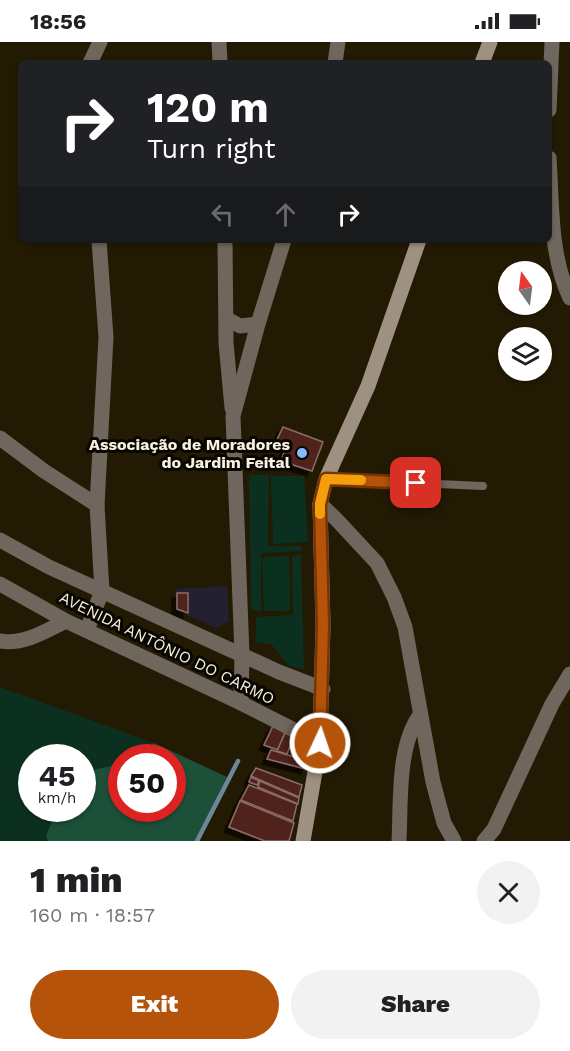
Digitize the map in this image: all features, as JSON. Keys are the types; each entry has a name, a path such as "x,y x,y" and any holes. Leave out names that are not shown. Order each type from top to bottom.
{"main road":[{"path":"483,60 490,42"},
{"path":"303,841 320,743 323,689 320,504 326,479 368,386 418,243"}],"street":[{"path":"87,42 90,60"},
{"path":"91,60 100,42"},
{"path":"219,42 220,60"},
{"path":"335,60 338,42"},
{"path":"551,60 552,42"},
{"path":"552,195 557,256 564,286 570,298"},
{"path":"87,630 102,591 97,505 106,337 99,243"},
{"path":"225,243 226,319 233,416 242,703"},
{"path":"233,416 283,243"},
{"path":"226,319 240,326 258,324"},
{"path":"0,438 44,471 97,505"},
{"path":"320,504 362,545 387,580 405,627 436,792 444,823 454,841"},
{"name":"AVENIDA ANTÔNIO DO CARMO","path":"0,540 102,591 323,689"},
{"name":"AVENIDA ANTÔNIO DO CARMO","path":"0,584 66,621 242,703 320,743"},
{"path":"0,641 10,643 24,639 66,621"},
{"path":"484,841 494,829 552,704 570,674"},
{"path":"399,841 406,751 412,726 420,716"}],"lane":[{"path":"326,479 483,486"}],"shaded area":[{"path":"227,586 229,621 216,628 176,610 176,589"}],"green space":[{"path":"249,475 269,475 268,546 302,546 301,551 261,553 261,611 251,610"},
{"path":"271,476 304,476 308,542 273,544"},
{"path":"301,554 304,669 289,666 271,644 256,642 256,617 293,615 292,557"},
{"path":"289,556 290,611 264,611 262,557"},
{"path":"0,687 154,743 108,744 108,767 96,769 96,744 18,744 18,822 52,822 46,836 48,841 0,841"},
{"path":"186,758 227,777 197,841 48,841 46,836 52,822 96,822 96,769 108,767 108,822 186,822"}],"building":[{"name":"Associação de Moradores do Jardim Feital","path":"283,427 323,442 312,471 281,461 287,445 276,442"},
{"path":"177,593 188,593 188,613 177,609"},
{"path":"273,726 285,732 278,750 264,745"},
{"path":"285,733 294,736 287,754 277,751"},
{"path":"300,747 308,749 308,760 296,757"},
{"path":"271,750 308,761 306,769 267,759"},
{"path":"256,768 302,785 299,797 251,776"},
{"path":"251,777 259,781 257,785 249,782"},
{"path":"260,781 299,798 298,804 258,787"},
{"path":"249,785 297,804 293,821 241,800"},
{"path":"240,801 294,823 289,841 265,841 229,827"}],"waterway":[{"path":"197,841 238,761"}],"slow traffic":[{"path":"320,514 322,490 326,479 361,480"}],"place":[{"name":"Associação de Moradores do Jardim Feital","path":"302,453"}],"route":[{"path":"320,743 323,689 320,504 326,479 416,483"}]}
